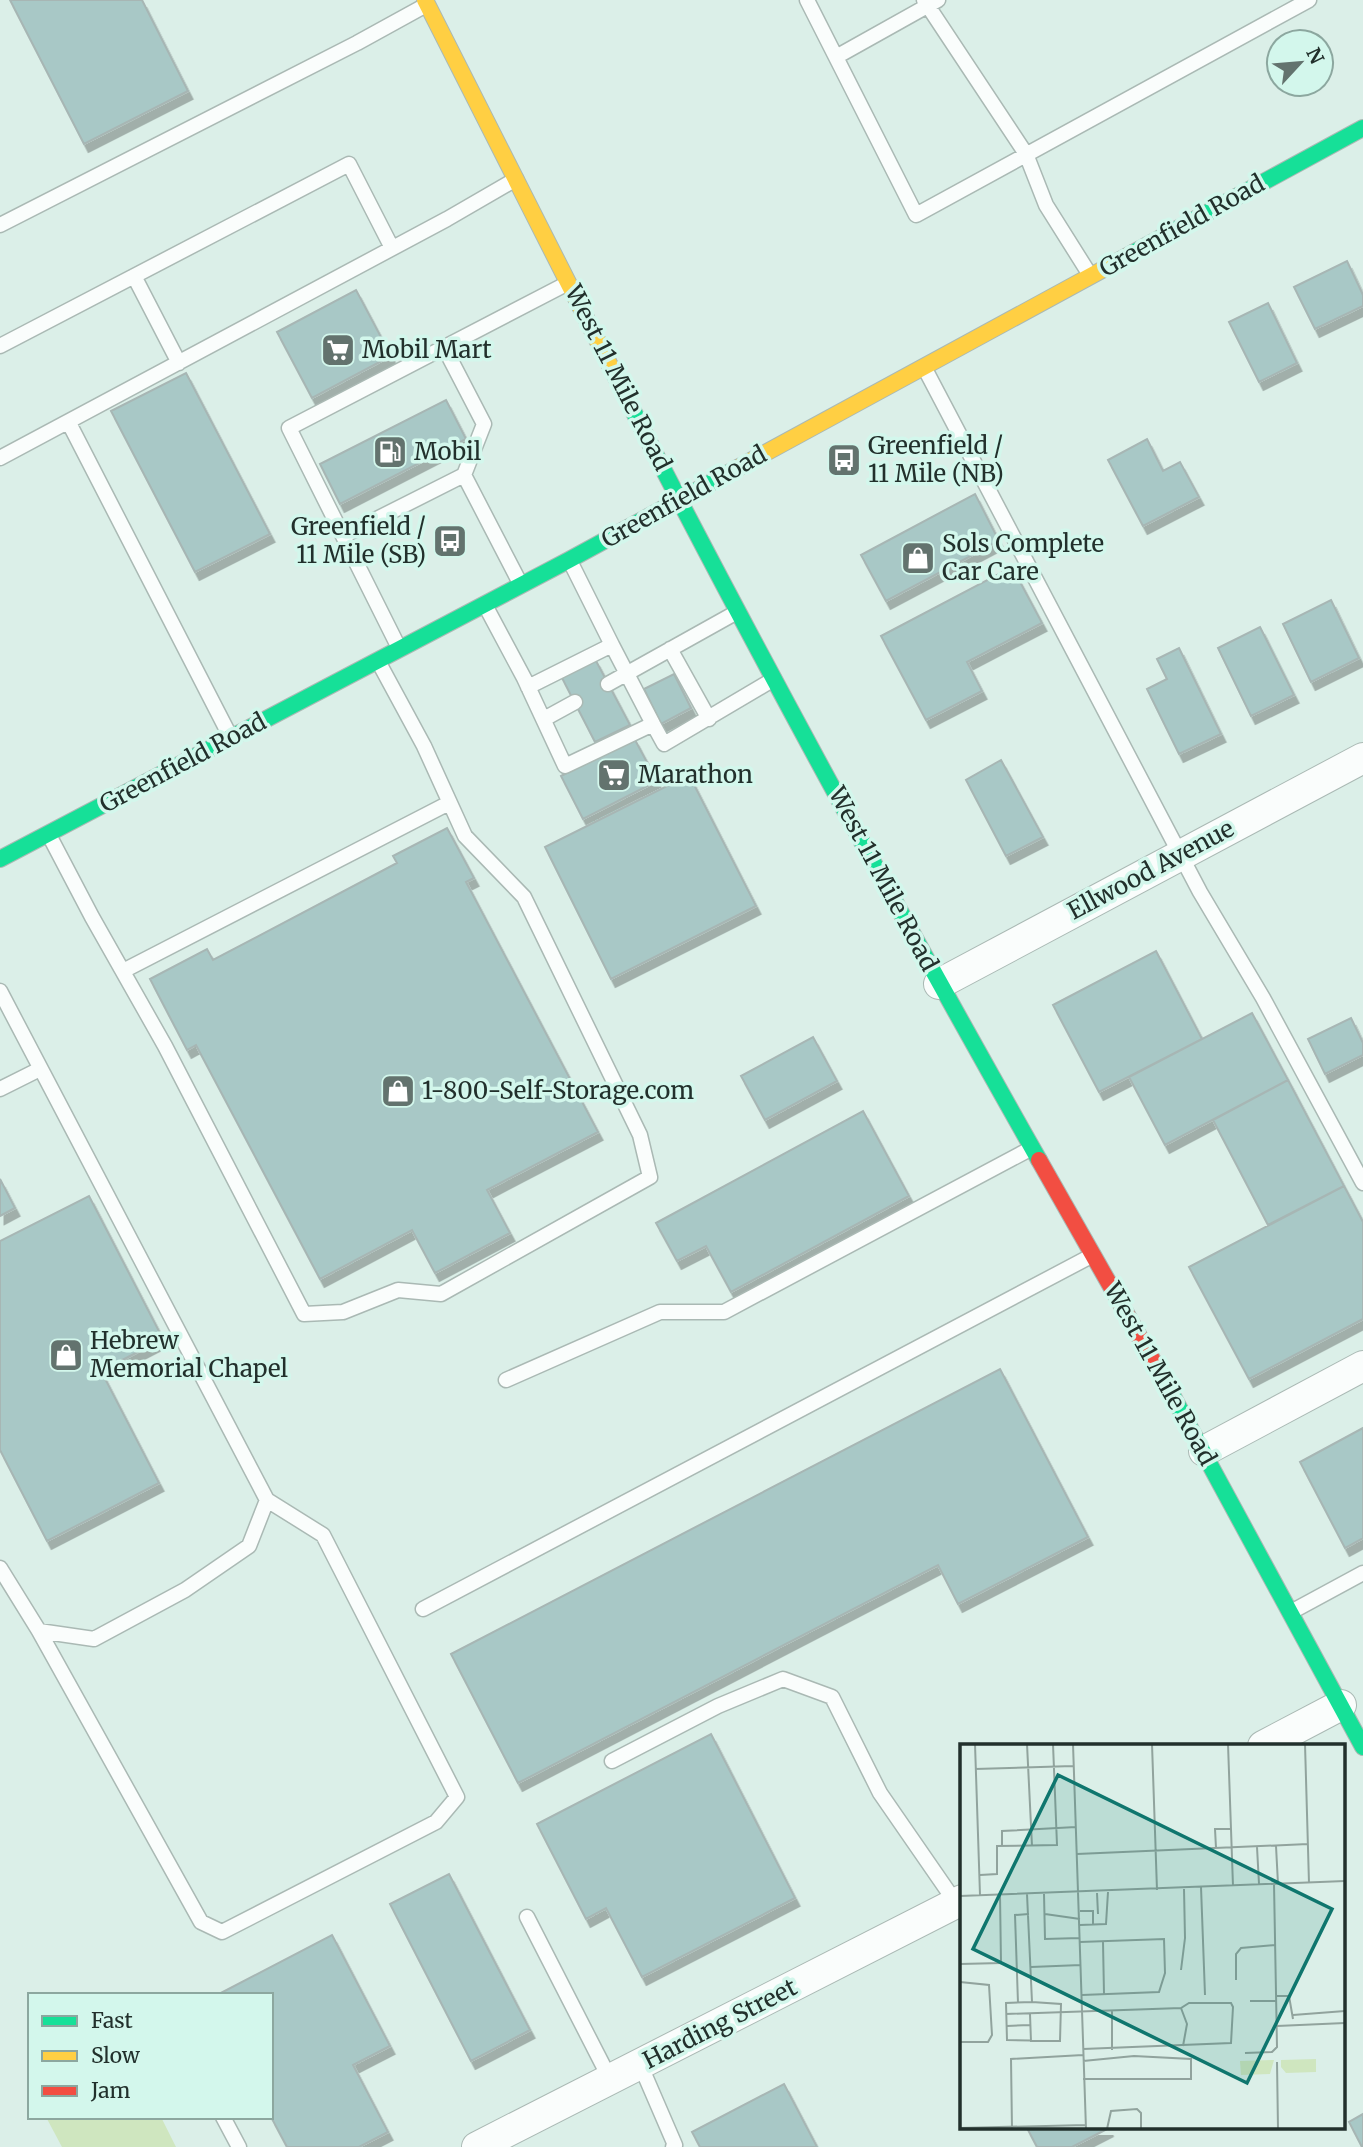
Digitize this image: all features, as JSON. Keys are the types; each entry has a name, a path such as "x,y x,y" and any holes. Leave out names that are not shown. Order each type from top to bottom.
{"main road":[{"name":"West 11 Mile Road","path":"426,2 679,499 774,679 939,984 1094,1254 1352,1718 1363,1747"},
{"name":"Greenfield Road","path":"0,859 569,560 1363,128"}],"street":[{"name":"Ellwood Avenue","path":"939,984 1363,758"},
{"path":"1204,1451 1363,1366"},
{"path":"1269,1744 1352,1718"},
{"name":"Harding Street","path":"477,2147 959,1901"}],"lane":[{"path":"807,0 916,215 1309,0"},
{"path":"0,225 357,43 426,2"},
{"path":"836,57 929,2 1026,154 1046,205 1090,276"},
{"path":"0,346 349,164 392,248"},
{"path":"0,458 392,248 516,178"},
{"path":"134,276 179,363"},
{"path":"400,649 289,428 569,282"},
{"path":"344,536 464,475 484,424 444,347"},
{"path":"923,366 1181,853 1363,1183"},
{"path":"69,423 230,738"},
{"path":"464,475 521,585"},
{"path":"569,560 664,744 774,679"},
{"path":"485,604 565,766 653,724"},
{"path":"608,684 739,611"},
{"path":"528,687 612,645"},
{"path":"670,649 709,719"},
{"path":"48,833 165,1046 304,1314 342,1312 398,1290 441,1294 650,1177 640,1136 524,897 465,836 424,746 378,660"},
{"path":"544,719 575,702"},
{"path":"123,971 449,803"},
{"path":"0,991 267,1500 323,1535 457,1797 436,1822 222,1932 201,1923 39,1631 0,1568"},
{"path":"0,1089 40,1069"},
{"path":"506,1380 660,1312 724,1312 1031,1148"},
{"path":"423,1609 1094,1254"},
{"path":"39,1631 94,1639 186,1590 249,1546 267,1500"},
{"path":"1291,1612 1363,1573"},
{"path":"612,1761 718,1706 783,1679 832,1698 880,1793 959,1901"},
{"path":"527,1917 610,2079"},
{"path":"640,2064 675,2145 673,2147"},
{"path":"224,2119 239,2147"}],"green space":[{"path":"47,2119 162,2119 176,2147 62,2147"}],"building":[{"path":"10,0 142,0 188,91 84,144"},
{"path":"1347,261 1363,295 1363,306 1315,329 1294,287"},
{"path":"356,290 391,356 312,398 277,332"},
{"path":"1268,303 1297,363 1259,382 1229,322"},
{"path":"186,373 270,534 195,572 111,411"},
{"path":"446,400 466,439 340,504 320,464"},
{"path":"1147,439 1163,471 1180,462 1199,497 1143,526 1108,460"},
{"path":"975,494 999,541 886,601 861,555"},
{"path":"1012,567 1042,623 967,662 982,691 926,720 881,636"},
{"path":"1331,600 1359,658 1311,682 1283,624"},
{"path":"1260,627 1294,695 1251,716 1218,648"},
{"path":"1179,648 1221,734 1179,754 1147,689 1167,679 1157,659"},
{"path":"595,659 630,725 595,742 561,676"},
{"path":"674,674 691,708 661,724 644,689"},
{"path":"634,738 657,781 583,819 561,776"},
{"path":"1001,760 1043,837 1006,856 966,780"},
{"path":"689,775 756,906 611,979 545,847"},
{"name":"1-800-Self-Storage.com","path":"447,828 474,878 466,882 598,1132 487,1190 510,1233 435,1273 412,1230 320,1279 196,1045 187,1050 150,979 207,949 213,960 397,863 393,856"},
{"path":"1156,951 1202,1039 1099,1092 1053,1005"},
{"path":"1252,1013 1288,1080 1165,1145 1129,1077"},
{"path":"1351,1018 1363,1043 1363,1055 1325,1074 1308,1039"},
{"path":"813,1037 837,1081 765,1120 741,1076"},
{"path":"1288,1080 1344,1186 1268,1225 1213,1120"},
{"path":"863,1111 909,1196 731,1292 706,1246 677,1261 656,1223"},
{"path":"0,1179 15,1208 0,1216"},
{"path":"1344,1186 1363,1222 1363,1319 1249,1379 1189,1267"},
{"name":"Hebrew Memorial Chapel","path":"89,1196 163,1339 101,1371 159,1483 47,1541 0,1450 0,1241"},
{"path":"1000,1369 1088,1537 958,1604 938,1565 518,1783 451,1654"},
{"path":"1363,1428 1363,1538 1345,1548 1300,1462"},
{"path":"711,1734 795,1898 642,1977 606,1908 586,1919 537,1824"},
{"path":"449,1874 530,2030 471,2061 390,1904"},
{"path":"332,1935 390,2046 353,2065 388,2132 359,2147 287,2147 272,2119 273,1993 221,1993"},
{"path":"784,2084 817,2147 700,2147 692,2132"},
{"path":"1363,2114 1363,2147 1362,2147 1349,2122"},
{"path":"1028,2130 1105,2130 1072,2147 1037,2147"}],"traffic: fast":[{"path":"1133,253 1363,128"},
{"path":"625,395 828,779 1039,1160"},
{"path":"0,859 569,560 734,470"},
{"path":"1164,1380 1363,1747"}],"traffic: slow":[{"path":"425,0 625,395"},
{"path":"734,470 1133,253"}],"traffic: jam":[{"path":"1039,1160 1164,1380"}],"place":[{"name":"Mobil Mart","path":"338,350"},
{"name":"Mobil","path":"390,452"},
{"name":"Greenfield / 11 Mile (NB)","path":"844,460"},
{"name":"Greenfield / 11 Mile (SB)","path":"450,541"},
{"name":"Sols Complete Car Care","path":"918,558"},
{"name":"Marathon","path":"614,775"},
{"name":"1-800-Self-Storage.com","path":"398,1091"},
{"name":"Hebrew Memorial Chapel","path":"66,1355"}]}
